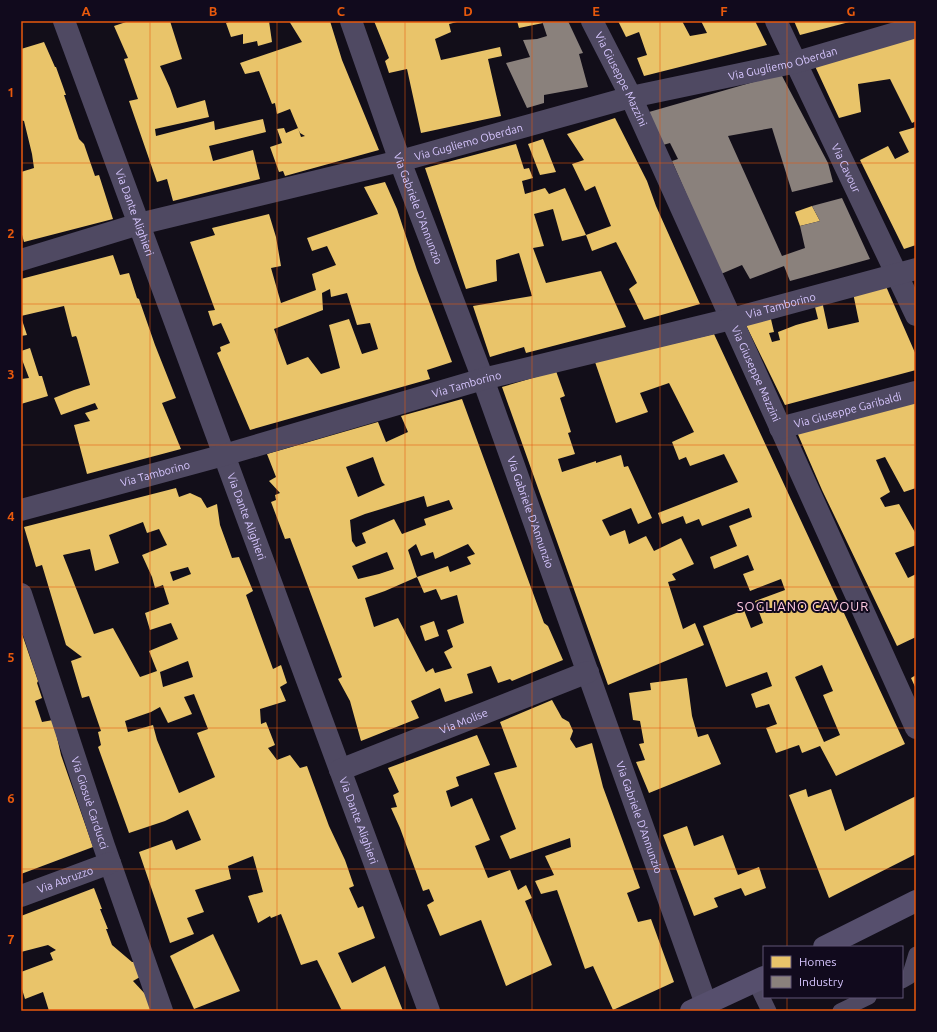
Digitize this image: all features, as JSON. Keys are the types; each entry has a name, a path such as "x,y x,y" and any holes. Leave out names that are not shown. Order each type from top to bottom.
{"street":[{"name":"Via Gabriele D'Annunzio","path":"351,21 400,161 484,379 588,672 699,1007"},
{"name":"Via Giuseppe Mazzini","path":"592,21 631,97 916,728"},
{"name":"Via Cavour","path":"776,21 907,272 916,315"},
{"name":"Via Dante Alighieri","path":"65,23 429,1011"},
{"name":"Via Gugliemo Oberdan","path":"21,260 139,224 400,161 631,97 797,62 916,28"},
{"name":"Via Tamborino","path":"21,510 224,455 484,379 731,319 907,272"},
{"name":"Via Giuseppe Garibaldi","path":"780,428 916,392"},
{"name":"Via Giosuè Carducci","path":"21,594 110,863 162,1011"},
{"name":"Via Molise","path":"340,770 588,672"},
{"name":"Via Abruzzo","path":"21,896 110,863"},
{"path":"826,946 916,902"},
{"path":"699,1007 759,979"}],"lane":[{"path":"903,980 909,977 916,954"},
{"path":"759,979 763,992"},
{"path":"765,998 769,1011"},
{"path":"840,1011 867,998"}],"building: Homes":[{"path":"129,21 170,21 182,59 160,66 177,108 205,100 209,117 155,129 156,136 214,121 215,130 263,119 266,132 209,146 213,161 253,150 260,179 173,201 167,179 157,182 129,101 138,99 124,59 128,58 114,26"},
{"path":"232,21 269,21 272,42 258,46 257,41 243,44 243,34 231,37 226,23"},
{"path":"289,21 330,21 342,60 379,150 285,176 283,171 279,172 270,147 282,143 277,129 284,128 286,133 298,128 290,109 277,114 275,103 272,104 259,71 245,74 240,63 302,42","holes":["298,129 300,133 305,136 301,137"]},
{"path":"374,21 461,21 449,24 451,32 435,39 441,60 500,47 502,56 488,59 501,116 421,133 407,69 389,73 385,61 389,58"},
{"path":"517,21 542,21 543,23 519,28"},
{"path":"618,21 682,21 690,36 707,33 701,21 755,21 767,45 644,76 637,58 647,55 639,32 626,37"},
{"path":"794,21 853,21 800,35"},
{"path":"916,33 916,121 912,123 890,79 858,84 861,112 839,118 814,64"},
{"path":"44,42 56,67 79,139 84,144 95,176 99,175 113,219 24,242 21,231 21,172 34,168 24,121 21,120 21,49"},
{"path":"615,118 647,181 656,206 700,304 644,320 629,289 637,283 616,242 592,251 586,235 611,226 595,186 585,191 572,164 584,160 567,134"},
{"path":"916,127 916,245 904,249 860,160 888,146 895,159 909,152 899,132"},
{"path":"543,139 556,172 540,175 528,144"},
{"path":"516,144 524,169 529,168 533,178 522,181 525,194 545,188 549,194 565,188 586,235 562,241 553,209 534,214 544,246 533,248 546,283 601,271 626,327 526,353 524,347 490,357 473,306 532,296 519,253 496,260 497,281 466,289 425,168"},
{"path":"385,182 397,209 417,270 452,362 427,370 430,379 250,430 217,353 221,351 220,347 230,343 221,323 213,326 208,311 215,310 190,242 215,235 212,228 269,214 276,237 281,266 271,268 281,303 316,290 312,274 336,265 327,246 312,251 307,238 378,214 364,187","holes":["330,289 331,297 347,293 357,325 370,323 378,349 362,354 349,319 329,325 340,368 321,374 308,357 287,365 274,329 323,310 322,293"]},
{"path":"812,206 820,221 800,226 795,212"},
{"path":"113,255 120,275 129,273 137,298 139,299 176,398 162,403 181,449 87,474 74,425 90,421 85,413 98,409 95,403 61,415 54,398 90,385 77,338 76,336 72,337 64,306 21,316 21,279"},
{"path":"885,284 916,355 916,370 785,405 745,323 770,315 774,332 769,333 772,342 780,340 778,332 818,319 814,303 822,301 828,329 859,322 853,293"},
{"path":"21,317 27,335 21,336"},
{"path":"714,334 905,744 836,776 820,746 802,753 799,745 776,753 766,728 777,724 769,704 756,708 751,694 772,686 767,672 726,687 703,626 744,610 751,628 763,623 755,601 785,590 781,579 750,591 743,574 754,570 748,555 714,569 710,557 737,546 729,526 752,517 749,508 702,526 699,519 686,524 683,516 662,524 658,513 738,482 724,454 690,466 686,457 679,460 672,442 694,432 669,383 640,393 648,412 616,423 595,362","holes":["822,665 833,691 823,695 840,735 824,742 795,677"]},
{"path":"30,348 39,376 42,376 48,396 21,404 21,379 29,378 21,357 21,351"},
{"path":"556,371 565,396 560,398 571,432 568,433 575,454 558,459 562,472 621,455 624,467 628,466 652,518 638,524 631,508 602,520 610,536 625,530 629,544 646,536 654,551 681,538 694,564 672,574 676,580 668,582 683,629 695,623 704,645 608,685 502,387"},
{"path":"916,395 916,488 904,492 885,457 876,460 890,492 880,498 885,507 899,504 916,534 916,545 895,553 908,578 916,574 916,637 897,646 822,490 796,430"},
{"path":"462,399 544,623 548,626 563,660 512,681 510,679 498,683 491,666 467,674 473,693 445,702 440,688 411,701 419,718 361,741 350,701 338,679 342,677 290,538 285,539 271,502 276,500 275,495 280,493 269,481 276,477 267,454 378,422 386,442 408,432 401,416","holes":["373,457 382,482 385,485 358,497 346,467","424,496 427,507 449,500 453,509 424,519 426,525 402,534 394,519 362,533 366,543 356,547 352,541 350,520","416,544 421,556 433,552 435,559 468,544 475,554 467,557 471,564 450,572 448,566 417,577 408,550","387,552 394,569 358,579 352,566","417,577 424,593 436,589 441,600 457,595 464,623 447,630 453,647 444,652 452,668 435,673 433,668 426,672 398,618 374,627 365,598"]},
{"path":"176,488 179,497 190,493 201,498 207,508 217,504 220,525 232,558 239,557 253,591 246,595 273,669 281,665 287,683 280,687 286,701 260,709 261,724 266,722 275,745 268,748 277,760 290,755 300,768 307,766 329,826 345,860 354,886 349,888 358,908 363,906 375,938 338,953 352,983 385,966 403,1011 342,1011 317,960 301,965 281,914 271,918 270,916 258,923 248,896 263,892 253,856 228,866 231,879 195,890 204,912 187,918 194,934 170,943 139,852 172,840 176,850 201,840 188,810 165,821 129,833 98,747 101,745 98,732 101,731 89,696 82,698 71,661 82,657 66,645 42,565 36,567 24,527","holes":["143,522 147,533 159,529 167,545 142,555 152,577 155,588 163,585 169,604 145,613 150,630 171,623 178,639 149,651 157,671 140,677 113,628 94,634 63,555 90,549 95,571 119,563 109,535","188,567 191,574 173,581 170,572","188,661 193,677 163,687 160,672","194,694 208,729 197,733 215,777 179,793 157,740 153,725 128,732 125,721 151,712 160,707 168,723 192,714 184,697"]},
{"path":"434,621 439,636 425,641 420,626"},
{"path":"21,631 38,681 37,683 42,698 35,701 42,722 53,720 61,755 93,847 21,874"},
{"path":"916,675 916,689 911,678"},
{"path":"687,678 692,716 698,737 708,734 721,764 649,793 636,762 645,760 639,744 644,743 640,721 633,720 629,693 651,690 650,683"},
{"path":"552,700 562,718 569,722 573,731 570,739 576,748 592,743 603,787 640,888 627,893 638,922 651,919 674,982 613,1010 593,966 585,969 557,890 541,894 535,881 554,875 545,856 571,847 570,838 510,859 500,836 516,829 494,773 517,767 500,722"},
{"path":"477,735 490,765 456,777 459,786 446,791 451,807 472,798 490,840 475,846 488,878 510,870 518,890 526,885 532,898 525,901 552,965 506,986 481,920 440,936 427,905 434,901 429,889 423,891 400,828 391,808 397,807 393,795 399,792 388,768"},
{"path":"806,789 808,797 831,789 845,831 916,796 916,854 829,898 789,795"},
{"path":"687,826 694,846 723,835 738,875 759,867 766,888 745,896 741,888 714,898 718,907 694,916 663,835"},
{"path":"94,888 102,909 100,909 108,929 106,929 112,945 132,962 135,962 140,977 133,981 146,995 153,1011 49,1011 43,992 25,999 21,986 21,972 53,960 50,953 56,950 48,945 21,952 21,916"},
{"path":"213,934 240,991 194,1009 170,956"}],"building: Industry":[{"path":"542,21 568,21 583,53 579,54 588,87 544,95 544,103 527,108 506,63 530,57 523,40 537,39 547,36"},
{"path":"781,74 828,163 833,182 792,192 772,128 728,136 782,256 805,248 800,226 820,221 812,206 842,198 870,259 790,281 784,266 750,279 742,265 721,274 672,161 678,159 670,143 663,145 649,112"}],"district":[{"name":"SOGLIANO CAVOUR","path":"803,606"}]}
